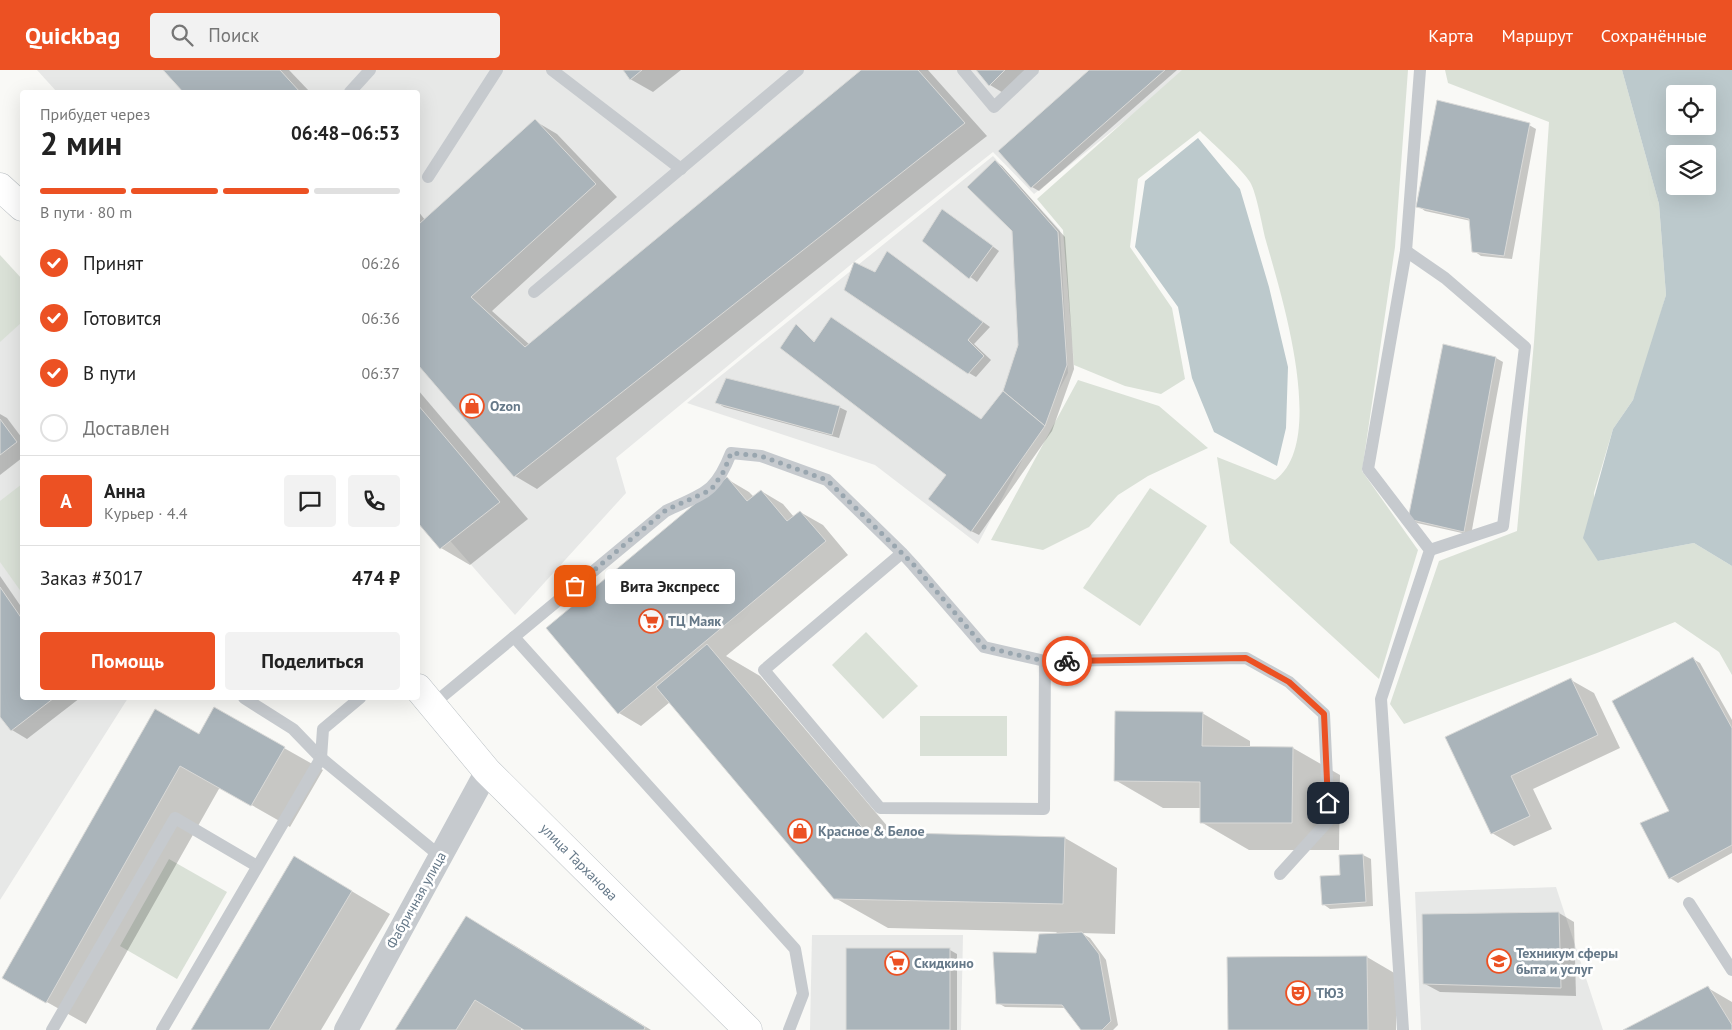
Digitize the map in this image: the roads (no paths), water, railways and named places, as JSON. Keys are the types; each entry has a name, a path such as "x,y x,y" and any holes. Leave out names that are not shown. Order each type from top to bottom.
{"main road":[{"path":"0,188 20,205"},
{"name":"улица Тарханова","path":"424,697 487,771 748,1030"}],"street":[{"name":"Фабричная улица","path":"346,1030 487,771"}],"lane":[{"path":"352,90 370,70"},
{"path":"428,177 497,70"},
{"path":"552,70 681,169"},
{"path":"534,292 798,70"},
{"path":"962,70 994,107 1034,70"},
{"path":"1420,70 1406,251 1368,469 1430,550"},
{"path":"1406,251 1445,278 1525,347 1503,526 1430,550"},
{"path":"424,697 514,636 666,510 711,490 724,471 731,453 761,456 827,480 902,553 984,647 1044,661 1246,658 1289,682 1324,714 1329,820 1280,874"},
{"path":"1403,1030 1380,699 1430,550"},
{"path":"902,553 764,670 880,808 1044,809 1044,661"},
{"path":"514,636 795,949 803,994 789,1030"},
{"path":"247,700 293,729 320,758 440,856"},
{"path":"162,1030 320,758 323,729 358,700"},
{"path":"52,1030 175,818 257,866"},
{"path":"1689,903 1732,970"}],"place":[{"name":"Ozon","path":"472,406"},
{"name":"Вита Экспресс","path":"575,586"},
{"name":"ТЦ Маяк","path":"651,621"},
{"name":"Красное & Белое","path":"800,831"},
{"name":"Техникум сферы быта и услуг","path":"1499,961"},
{"name":"Скидкино","path":"897,963"},
{"name":"ТЮЗ","path":"1298,993"}]}
